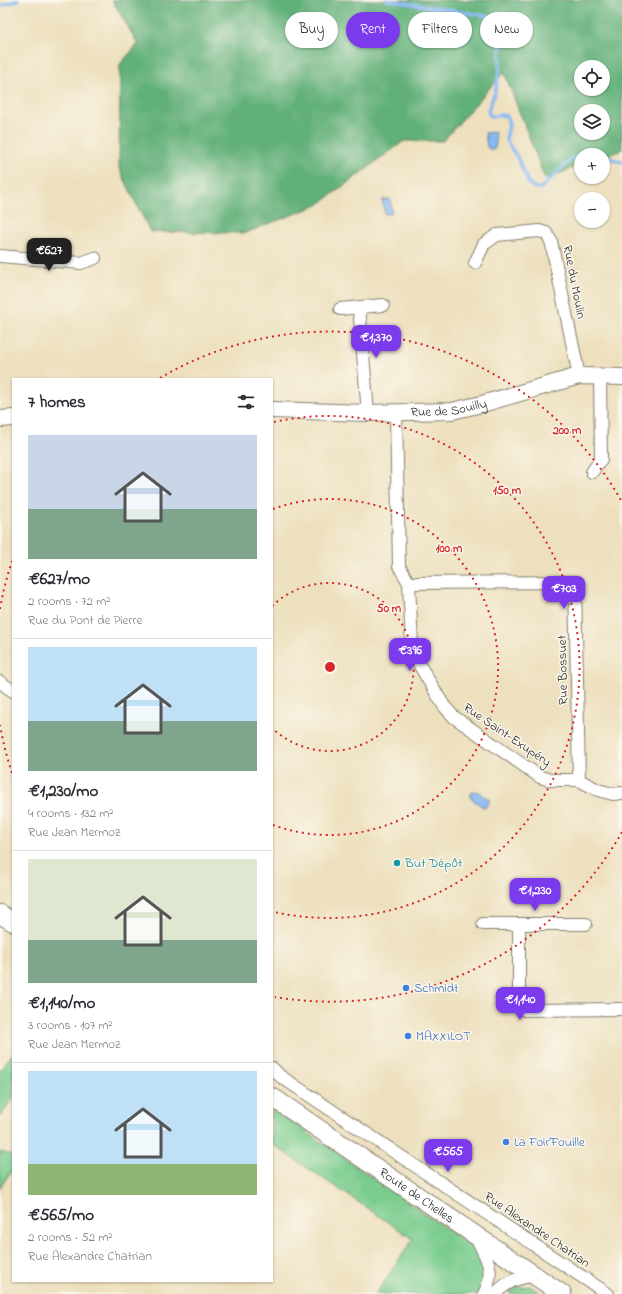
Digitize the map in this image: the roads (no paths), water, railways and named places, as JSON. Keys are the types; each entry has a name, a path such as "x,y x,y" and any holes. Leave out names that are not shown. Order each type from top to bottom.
{"main road":[{"path":"0,914 12,921"},
{"name":"Route de Chelles","path":"273,1099 562,1294"}],"street":[{"name":"Rue du Moulin","path":"475,263 484,244 497,235 539,231 546,233 551,241 579,376"},
{"path":"0,256 81,263 95,258"},
{"path":"340,309 383,305"},
{"path":"359,307 368,413"},
{"name":"Rue de Souilly","path":"273,410 368,413 396,411 452,411 482,404 579,376 622,377"},
{"path":"592,472 601,459 600,376"},
{"name":"Rue Saint-Exupéry","path":"396,411 399,566 409,583 412,646 417,661 444,706 454,717 540,777 551,780 579,780 598,790 613,794 622,793"},
{"path":"0,419 12,418"},
{"name":"Rue Bossuet","path":"409,583 575,582 579,780"},
{"path":"0,682 12,690"},
{"path":"483,924 586,924"},
{"path":"519,924 519,1004 524,1010 622,1009"},
{"name":"Rue Alexandre Chatrian","path":"273,1069 280,1076 608,1294"},
{"path":"475,1234 489,1263 490,1283 484,1294"},
{"path":"495,1294 505,1284 517,1279 535,1275"}],"water":[{"path":"495,132 495,149 489,149 487,147 485,133"},
{"path":"390,199 392,213 385,214 382,200"},
{"path":"473,791 477,791 490,800 485,808 471,799 472,797 470,796"}],"waterway":[{"path":"0,6 18,0"},
{"path":"387,0 500,18 506,21 507,30 500,50 500,68 495,92 488,111 491,117 501,115 507,116 509,125 506,140 517,157 529,184 535,188 541,188 570,160 574,159"},
{"path":"610,158 622,162"}],"place":[{"name":"But Dépôt","path":"397,863"},
{"name":"Schmidt","path":"406,988"},
{"name":"MAXXILOT","path":"408,1036"},
{"name":"La Foir'Fouille","path":"506,1142"}]}
